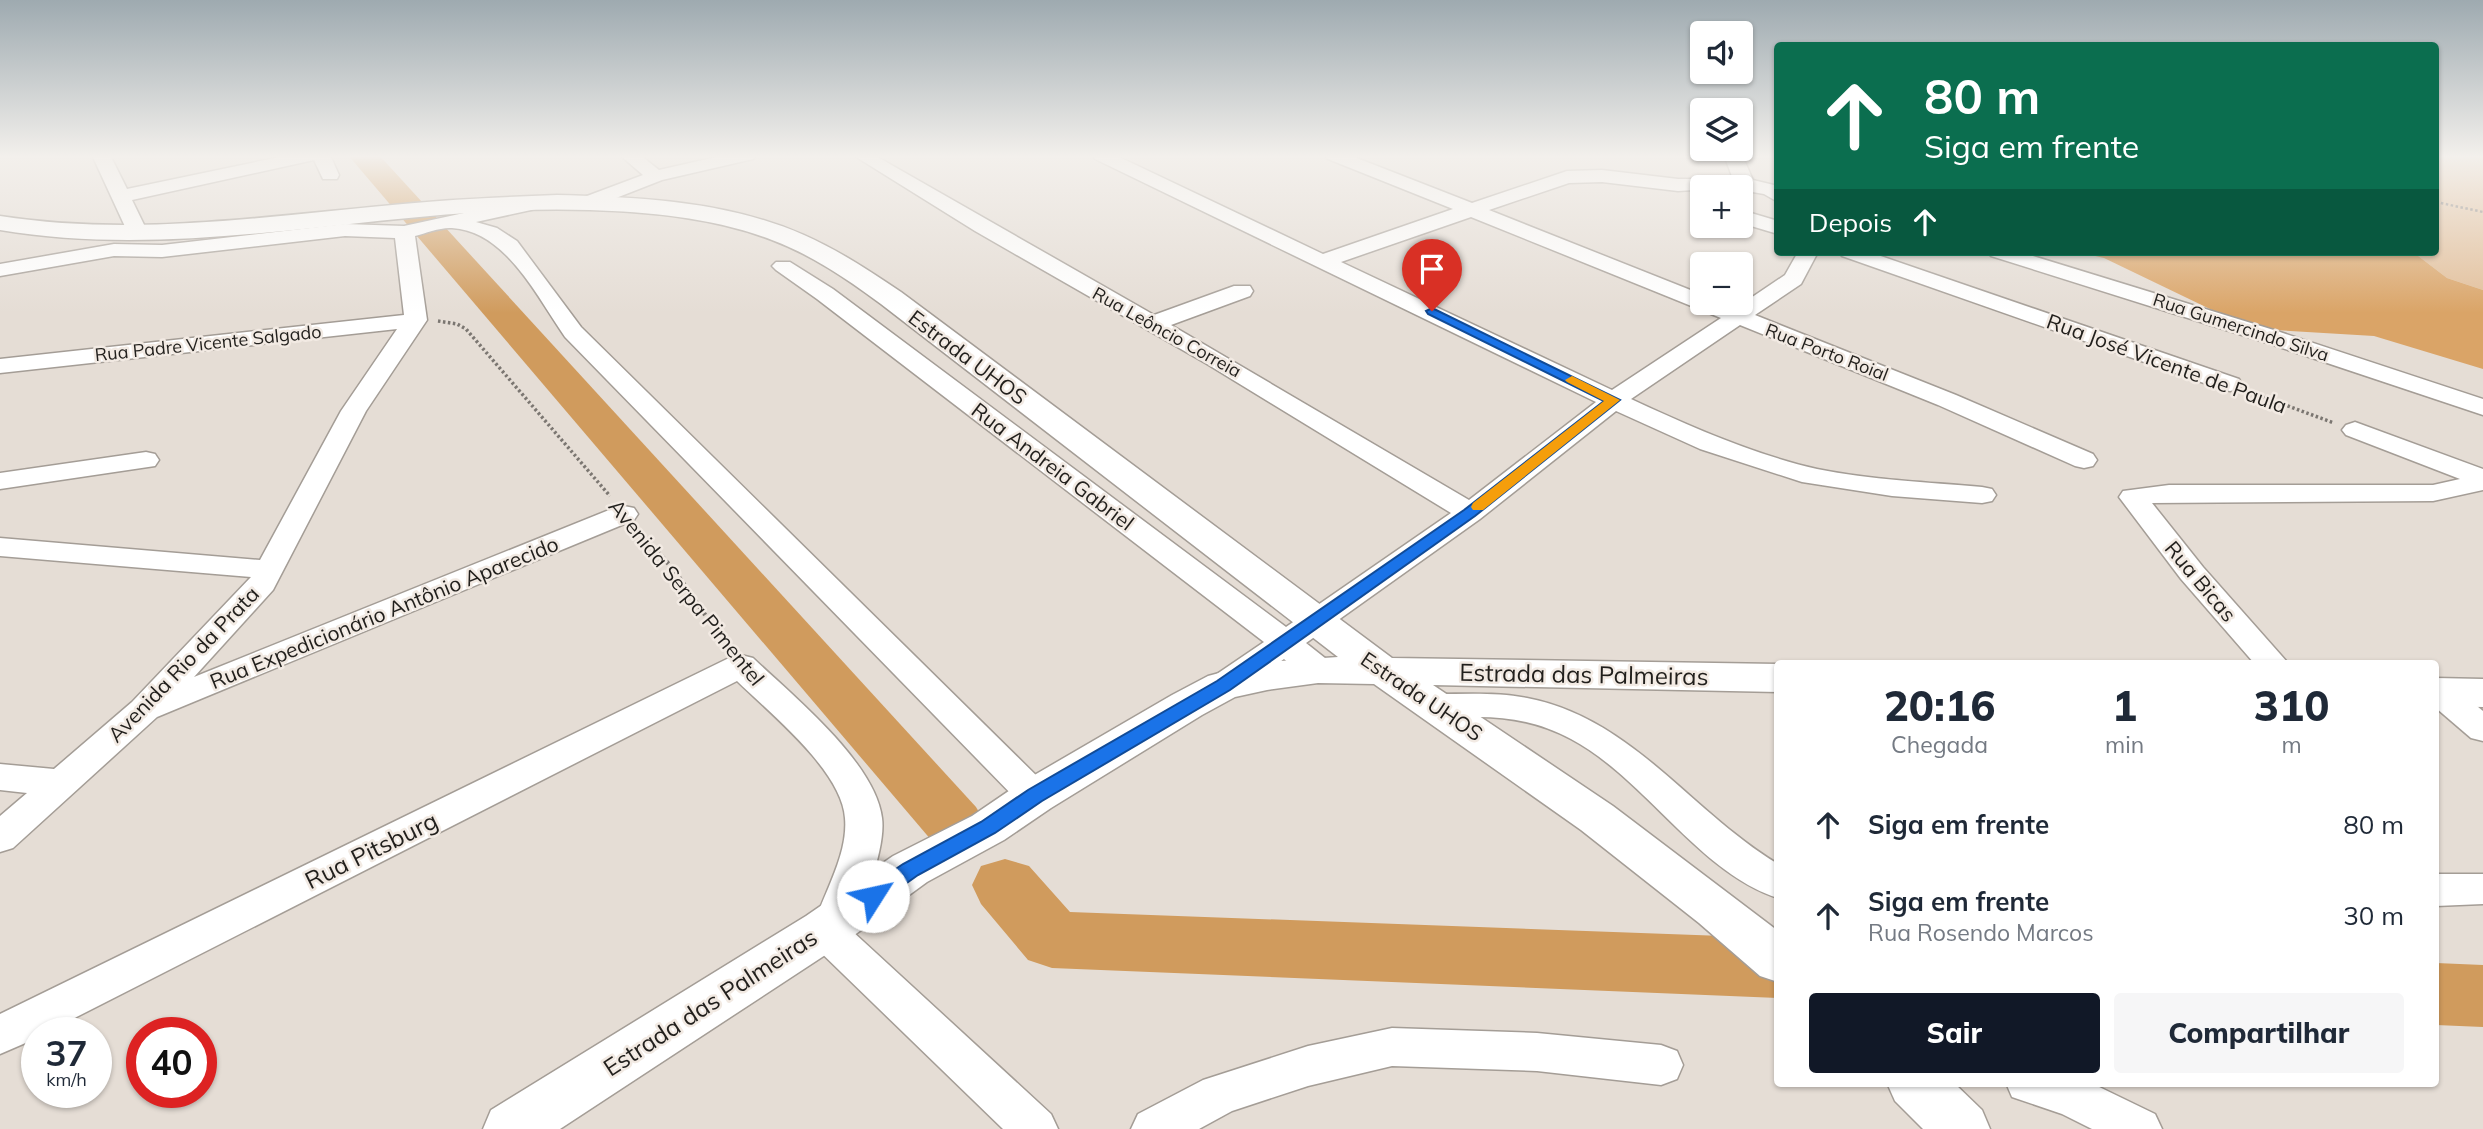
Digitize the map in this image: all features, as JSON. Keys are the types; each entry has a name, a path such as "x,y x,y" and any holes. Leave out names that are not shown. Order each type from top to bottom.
{"street":[{"path":"127,208 138,233"},
{"name":"Estrada UHOS","path":"0,223 29,229 138,233 323,227 378,215 451,218 511,208"},
{"name":"Estrada UHOS","path":"659,208 724,218 778,234 834,259 891,298 1382,671 1437,706 1597,818 1716,909 1774,958"},
{"name":"Rua Leôncio Correia","path":"949,208 1215,359 1470,513"},
{"path":"1213,208 1709,443 1812,476 1892,488 1982,495"},
{"name":"Rua Porto Roial","path":"1460,208 1947,400 2084,460"},
{"path":"1325,260 1473,208"},
{"path":"0,270 96,252 162,251 323,227 408,231 451,218 490,232 510,245 581,342 1035,796"},
{"path":"1753,219 1774,227"},
{"path":"408,231 416,320"},
{"path":"1223,686 1470,513 1614,400 1793,279 1806,256"},
{"name":"Rua José Vicente de Paula","path":"1861,256 2230,384"},
{"name":"Rua Gumercindo Silva","path":"2011,256 2269,335 2483,407"},
{"name":"Rua Andreia Gabriel","path":"783,267 836,302 1285,642 1318,670"},
{"path":"1152,324 1242,292"},
{"name":"Rua Padre Vicente Salgado","path":"0,366 416,320"},
{"name":"Avenida Rio da Prata","path":"0,838 144,710 258,590 340,430 381,364 416,320"},
{"path":"2355,430 2483,480"},
{"path":"0,481 146,460"},
{"name":"Rua Bicas","path":"2269,660 2192,573 2133,497 2169,493 2433,492 2483,480"},
{"name":"Rua Expedicionário Antônio Aparecido","path":"144,710 624,514"},
{"path":"0,547 270,570"},
{"name":"Avenida Serpa Pimentel","path":"741,666 811,733 843,771 859,797 864,816 863,837 830,926"},
{"name":"Rua Pitsburg","path":"0,1035 741,666"},
{"name":"Estrada das Palmeiras","path":"511,1129 830,926 910,869 988,828 1035,796 1223,686 1268,676 1318,670 1774,678"},
{"path":"2439,692 2483,693"},
{"path":"2439,694 2483,729"},
{"path":"1437,706 1490,705 1525,709 1554,716 1581,729 1607,746 1723,845 1774,880"},
{"path":"0,777 60,783"},
{"path":"2439,890 2483,889"},
{"path":"830,926 1035,1129"},
{"path":"1154,1129 1219,1095 1308,1066 1392,1047 1537,1052 1661,1065"},
{"path":"1919,1087 1962,1129"},
{"path":"2041,1087 2073,1097 2139,1129"}],"path":[{"path":"2463,208 2483,212"},
{"name":"Avenida Serpa Pimentel","path":"416,320 449,322 466,329 674,570 741,666"},
{"name":"Rua José Vicente de Paula","path":"2230,384 2355,430"}],"shaded area":[{"path":"2439,208 2483,208 2483,290 2447,278 2418,256 2439,256"},
{"path":"2095,256 2418,256 2447,278 2483,290 2483,369 2374,336 2275,330 2239,323"}],"waterway":[{"path":"410,208 954,824"},
{"path":"1005,885 1052,940 1774,968"},
{"path":"2439,994 2483,996"}],"slow traffic":[{"path":"1478,507 1614,400 1572,380"}],"route":[{"path":"873,896 910,869 988,828 1035,796 1223,686 1470,513 1614,400 1432,311"}]}
